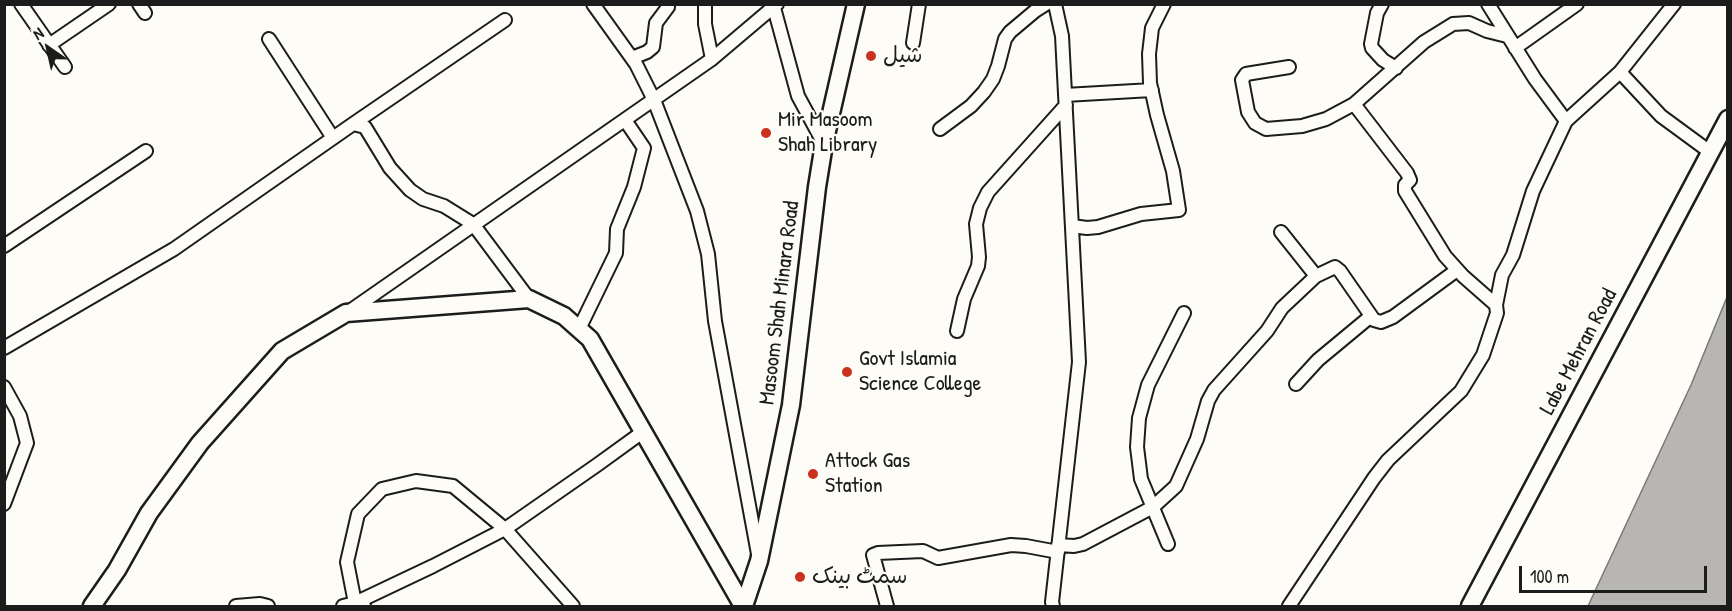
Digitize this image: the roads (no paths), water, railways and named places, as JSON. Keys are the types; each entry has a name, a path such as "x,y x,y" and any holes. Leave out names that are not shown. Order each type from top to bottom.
{"street":[{"path":"21,4 65,67"},
{"path":"49,45 109,4"},
{"path":"593,4 632,58 654,100 697,211 708,254 715,321 759,561"},
{"path":"705,4 705,24 712,59"},
{"name":"Masoom Shah Minara Road","path":"743,606 759,561 791,405 817,187 824,144 856,4"},
{"path":"912,43 919,4"},
{"path":"940,129 971,106 984,92 993,79 1005,39 1010,32 1046,4"},
{"path":"1053,606 1079,362 1062,36 1055,4"},
{"path":"1072,226 1098,227 1141,214 1179,210 1173,171 1152,90 1149,54 1152,28 1164,4"},
{"path":"1382,4 1377,13 1371,44 1383,60 1396,68"},
{"path":"1488,4 1535,80 1566,121"},
{"path":"1515,48 1577,4"},
{"path":"1289,606 1388,460 1461,391 1483,355 1497,313 1496,305 1502,275 1513,255 1533,191 1566,121 1620,72 1674,4"},
{"path":"632,58 653,47 656,23 669,5"},
{"path":"92,606 117,570 149,513 200,442 282,351 346,314 654,100 712,59 774,5 798,96 824,144"},
{"path":"4,348 174,249 505,20"},
{"path":"1289,67 1246,74 1242,80 1248,112 1255,123 1266,129 1302,126 1326,119 1354,104 1424,42 1453,24 1469,23 1507,36"},
{"path":"269,39 333,138"},
{"path":"1620,72 1661,116 1710,152"},
{"path":"957,331 964,299 978,266 976,224 980,208 988,192 1065,100 1152,90"},
{"path":"1354,104 1407,173 1410,180 1405,185 1405,191 1439,246 1457,270 1496,305"},
{"name":"Labe Mehran Road","path":"1470,606 1728,119"},
{"path":"579,329 616,253 617,229 634,188 644,148 625,120"},
{"path":"353,124 365,127 390,168 410,190 423,199 444,206 473,224 529,299 564,316 590,339 743,606"},
{"path":"4,246 146,151"},
{"path":"1281,232 1316,276"},
{"path":"886,606 873,555 878,553 923,551 938,558 1011,545 1058,548 1074,546 1083,544 1153,507 1176,486 1197,440 1208,402 1214,390 1267,331 1282,308 1316,276 1335,267 1374,320 1382,322 1393,317 1457,270"},
{"path":"346,314 529,299"},
{"path":"1168,544 1141,479 1137,447 1139,418 1148,385 1184,313"},
{"path":"1296,384 1318,360 1371,316"},
{"path":"4,387 20,416 27,443 4,504"},
{"path":"573,606 505,529 453,486 416,481 382,489 358,514 347,562 354,605 505,529 644,431"},
{"path":"236,606 260,604 268,606"}],"place":[{"name":"شیل","path":"871,56"},
{"name":"Mir Masoom Shah Library","path":"766,133"},
{"name":"Govt Islamia Science College","path":"847,372"},
{"name":"Attock Gas Station","path":"813,474"},
{"name":"سمٹ بینک","path":"800,577"}]}
